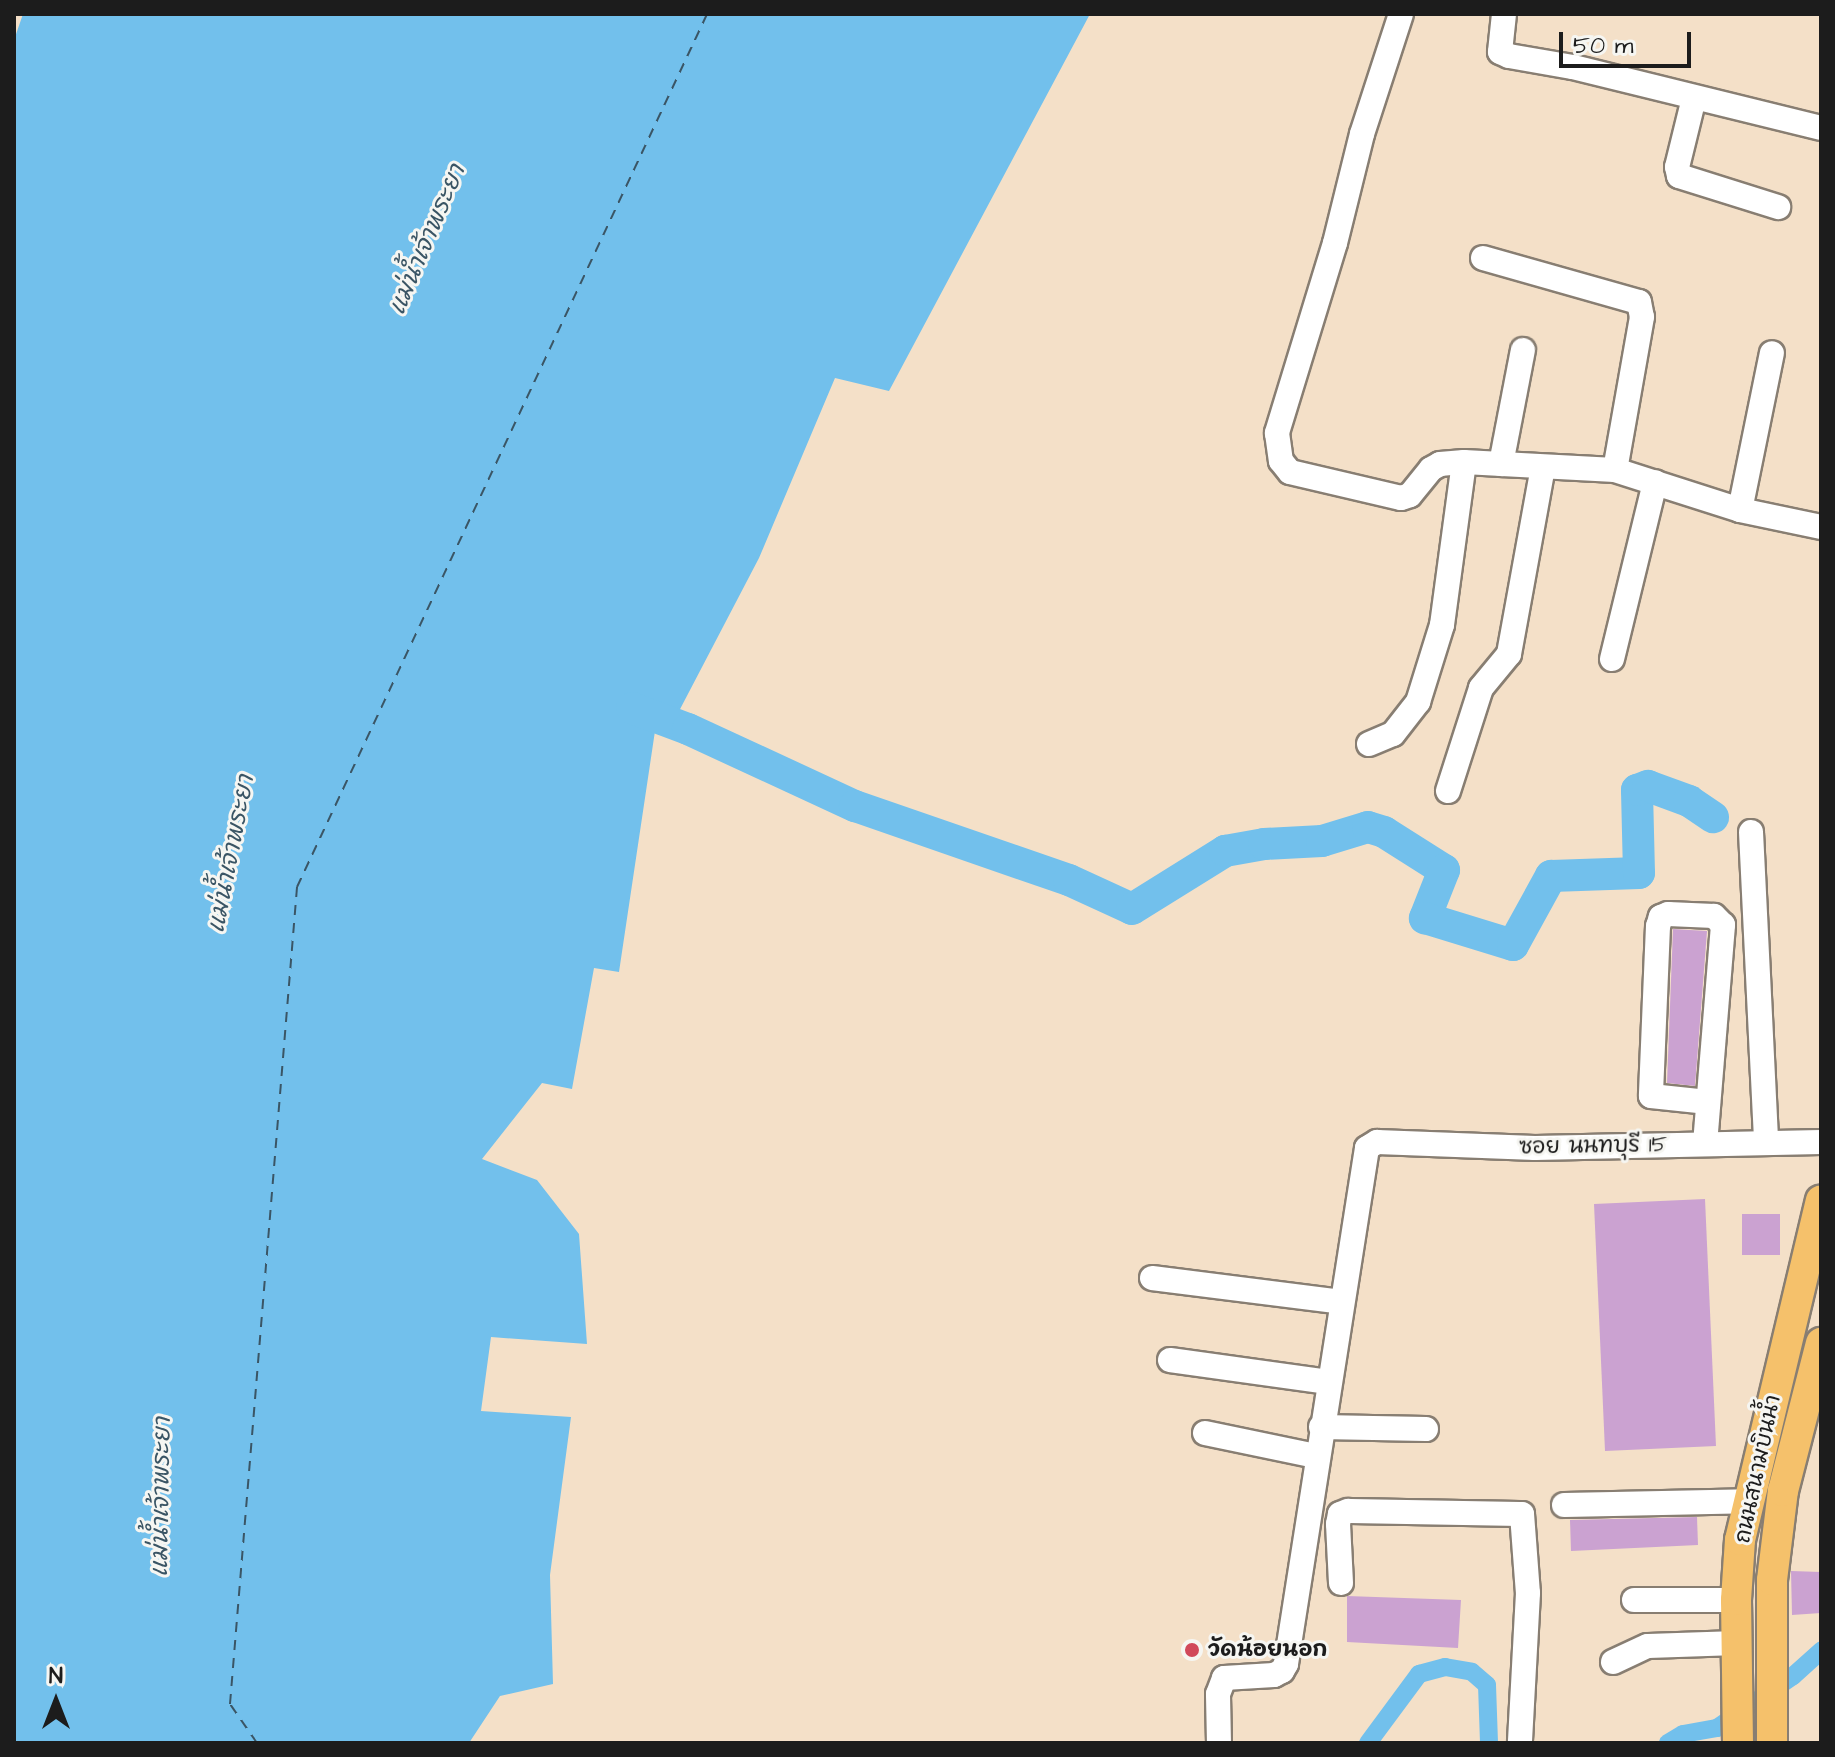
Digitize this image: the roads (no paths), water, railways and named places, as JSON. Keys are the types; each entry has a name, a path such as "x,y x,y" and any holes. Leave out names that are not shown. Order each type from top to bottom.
{"main road":[{"name":"ถนนสนามบินน้ำ","path":"1738,1733 1736,1600 1740,1540 1821,1201"},
{"name":"ถนนสนามบินน้ำ","path":"1772,1743 1772,1580 1783,1491 1819,1360"}],"street":[{"path":"1401,14 1362,134 1335,243 1277,433 1281,461 1290,472 1401,498 1410,495 1431,469 1464,462 1615,470 1740,510 1821,527"},
{"path":"1504,14 1500,52 1821,128"},
{"path":"1694,98 1677,167 1679,176 1778,207"},
{"path":"1483,258 1639,302 1642,317 1615,470"},
{"path":"1501,464 1523,350"},
{"path":"1740,510 1772,353"},
{"path":"1369,744 1393,734 1418,702 1442,625 1464,462"},
{"path":"1448,791 1481,688 1509,654 1543,467"},
{"path":"1612,659 1655,482"},
{"path":"1751,832 1766,1143"},
{"path":"1705,1144 1723,925 1714,916 1668,914 1661,917 1658,926 1651,1096 1708,1102"},
{"name":"ซอย นนทบุรี 15","path":"1341,1302 1367,1148 1377,1142 1535,1148 1821,1142"},
{"path":"1152,1278 1341,1302 1286,1664 1282,1671 1274,1675 1224,1678 1218,1694 1219,1743"},
{"path":"1170,1360 1328,1382"},
{"path":"1321,1427 1426,1429"},
{"path":"1205,1433 1316,1456"},
{"path":"1564,1505 1748,1501"},
{"path":"1341,1583 1340,1514 1522,1514 1528,1593 1520,1743"},
{"path":"1634,1600 1736,1600"},
{"path":"1613,1662 1648,1646 1737,1643"}],"water":[{"name":"แม่น้ำเจ้าพระยา","path":"23,14 1090,14 889,391 835,378 759,558 666,736 655,731 619,972 594,968 572,1089 542,1083 482,1159 537,1180 579,1234 587,1344 491,1337 481,1411 571,1417 550,1575 553,1684 500,1696 469,1743 14,1743 14,40"}],"waterway":[{"path":"632,708 688,729 855,806 1069,880 1132,909 1225,851 1264,844 1322,841 1368,827 1384,832 1444,870 1425,918 1513,945 1551,876 1639,873 1637,790 1648,786 1689,801 1713,817"},
{"path":"1668,1743 1683,1734 1717,1728 1793,1676 1821,1651"},
{"path":"1368,1743 1419,1674 1445,1667 1472,1672 1487,1685 1489,1743"}],"place":[{"name":"วัดน้อยนอก","path":"1192,1650"}]}
